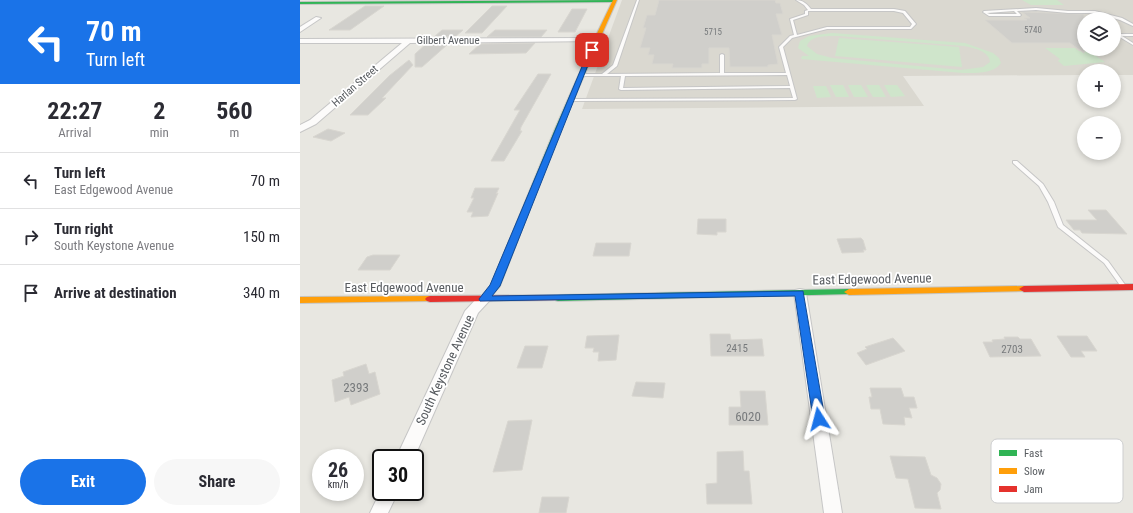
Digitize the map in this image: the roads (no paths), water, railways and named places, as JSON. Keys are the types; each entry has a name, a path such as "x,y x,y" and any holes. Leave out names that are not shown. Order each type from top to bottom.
{"main road":[{"path":"300,3 615,1"},
{"name":"South Keystone Avenue","path":"484,299 495,286 571,100 615,1"},
{"name":"East Edgewood Avenue","path":"300,300 484,299 1129,287"}],"street":[{"path":"300,30 318,18"},
{"name":"Harlan Street","path":"300,129 313,122 409,40"},
{"name":"Gilbert Avenue","path":"300,41 597,40"},
{"path":"800,293 833,513"},
{"name":"South Keystone Avenue","path":"409,449 472,311 484,299"},
{"path":"379,513 385,501"}],"lane":[{"path":"603,75 615,66 638,0"},
{"path":"797,0 805,4 810,10"},
{"path":"1015,11 1020,15 989,16 984,12 1015,11 1017,9 1036,8 1068,12 1094,12 1121,19 1133,25"},
{"path":"571,100 795,99 781,47 791,37 795,36 827,28 911,28 914,24 904,12 894,10 810,10 806,11 807,14 791,20 795,36"},
{"path":"1121,35 1133,35"},
{"path":"1121,38 1133,44"},
{"path":"722,55 722,74"},
{"path":"582,75 788,74"},
{"path":"623,75 622,89 792,87"},
{"path":"1015,162 1042,185 1051,202 1060,226 1106,262 1129,287"}]}
